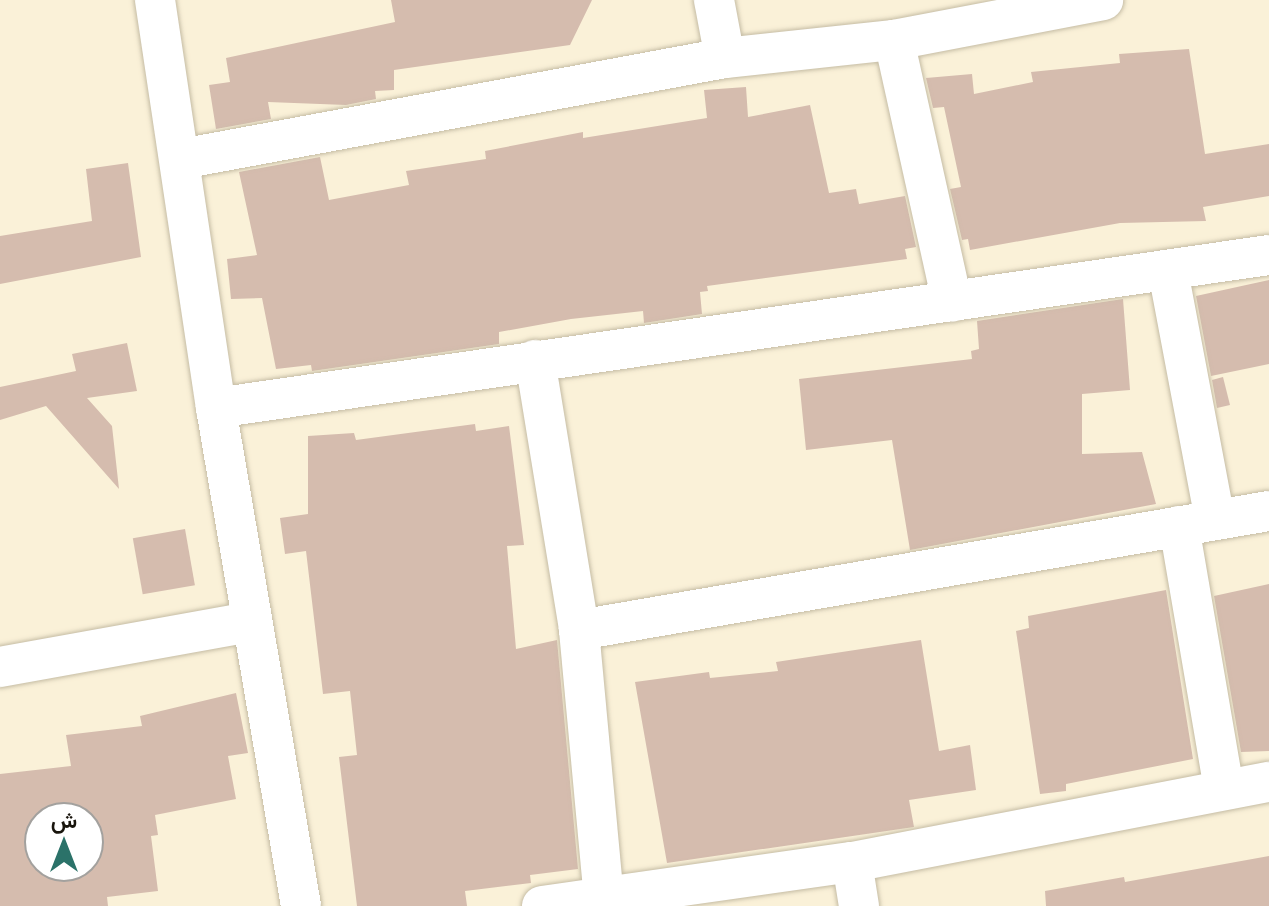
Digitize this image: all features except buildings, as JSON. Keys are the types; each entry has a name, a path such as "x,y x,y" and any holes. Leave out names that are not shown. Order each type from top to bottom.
{"street":[{"path":"155,0 216,408 301,906"},
{"path":"714,0 725,58"},
{"path":"181,159 725,58 894,40 1103,0"},
{"path":"894,40 952,302"},
{"path":"216,408 1269,255"},
{"path":"1168,271 1224,789"},
{"path":"535,360 579,630 604,897"},
{"path":"579,630 1269,511"},
{"path":"0,667 251,622"},
{"path":"542,906 852,862 1269,782"},
{"path":"852,862 859,906"}]}
